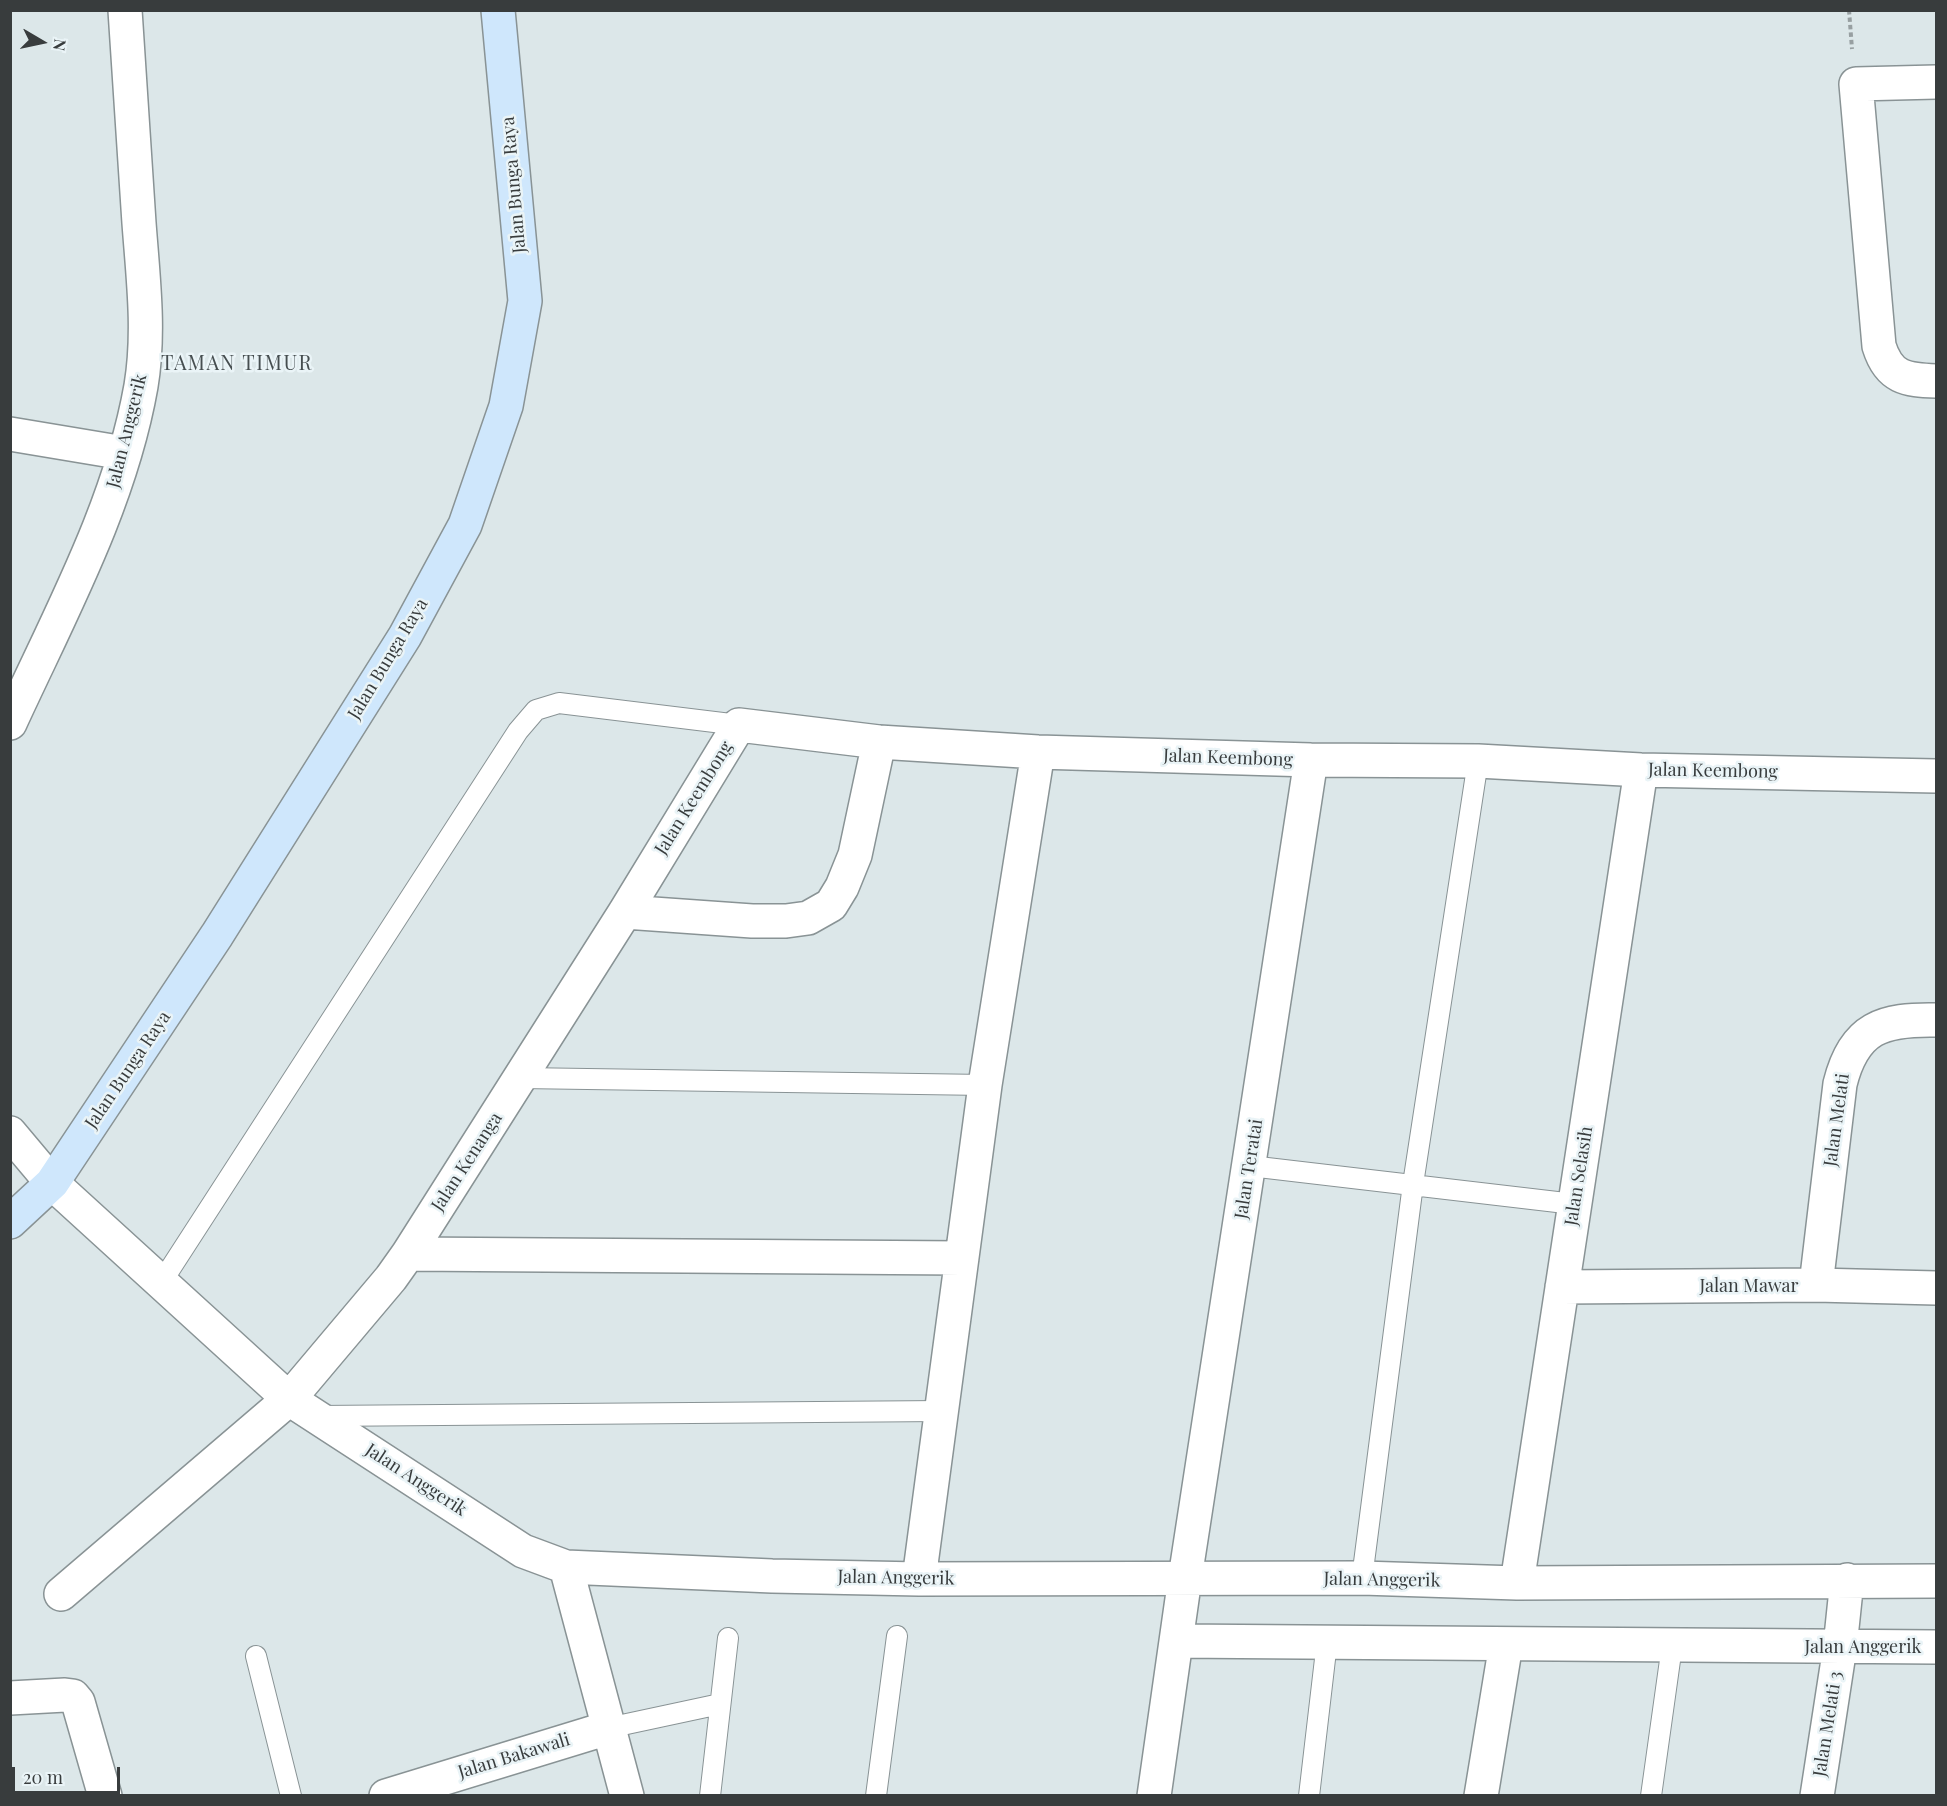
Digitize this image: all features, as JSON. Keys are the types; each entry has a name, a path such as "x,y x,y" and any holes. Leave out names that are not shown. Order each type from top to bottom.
{"street":[{"name":"Jalan Anggerik","path":"10,723 89,552 111,498 141,385 146,321 125,10"},
{"name":"Jalan Bunga Raya","path":"10,1222 52,1183 217,935 405,636 465,525 506,406 525,301 498,10"},
{"path":"1936,82 1856,84 1879,346 1883,359 1891,370 1903,377 1936,381"},
{"path":"10,434 124,453"},
{"name":"Jalan Keembong","path":"625,912 739,725 879,742 1038,752 1311,760 1478,761 1641,770 1936,776"},
{"path":"625,912 752,921 786,921 808,918 831,905 855,855 879,742"},
{"path":"919,1579 986,1085 1038,752"},
{"name":"Jalan Teratai","path":"1154,1796 1185,1578 1311,760"},
{"name":"Jalan Selasih","path":"1517,1583 1641,770"},
{"name":"Jalan Kenanga","path":"61,1594 303,1407 408,1254 625,912"},
{"name":"Jalan Melati","path":"1816,1286 1840,1084 1845,1063 1856,1045 1872,1030 1892,1022 1936,1020"},
{"name":"Jalan Anggerik","path":"10,1133 52,1183 160,1283 303,1407 523,1551 566,1567 772,1576 919,1579 1362,1578 1517,1583 1936,1581"},
{"path":"408,1254 962,1258"},
{"name":"Jalan Mawar","path":"1562,1287 1936,1288"},
{"path":"566,1567 627,1796"},
{"name":"Jalan Melati 3","path":"1816,1796 1840,1647 1847,1581"},
{"name":"Jalan Anggerik","path":"1177,1641 1936,1647"},
{"path":"1481,1796 1506,1644"},
{"path":"10,1698 73,1696 78,1702 105,1796"},
{"name":"Jalan Bakawali","path":"386,1796 608,1728"}],"lane":[{"path":"160,1283 518,730 536,710 559,703 739,725"},
{"path":"1362,1578 1413,1184 1478,761"},
{"path":"521,1078 986,1085"},
{"path":"1250,1166 1574,1204"},
{"path":"303,1407 942,1411"},
{"path":"876,1796 897,1636"},
{"path":"710,1796 728,1638"},
{"path":"1309,1796 1327,1642"},
{"path":"1651,1796 1672,1646"},
{"path":"256,1656 291,1796"},
{"path":"608,1728 720,1704"}],"district":[{"name":"TAMAN TIMUR","path":"237,364"}]}
